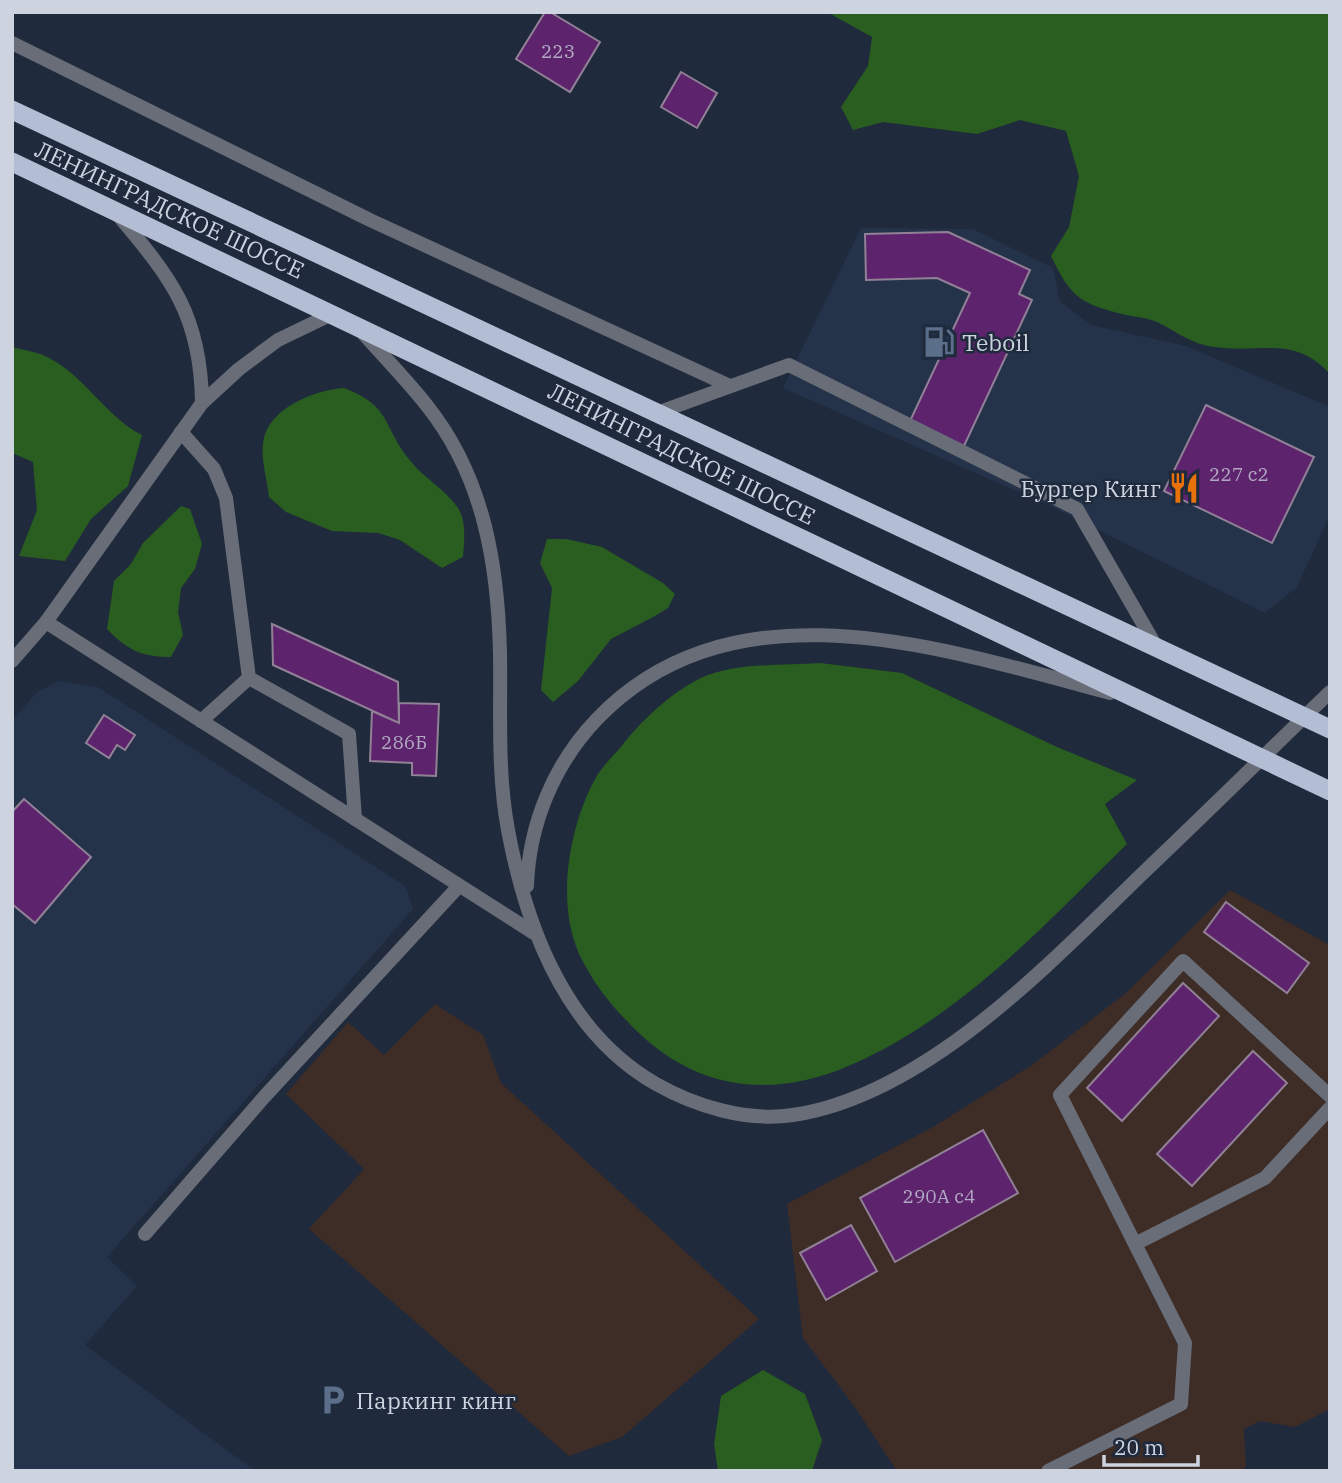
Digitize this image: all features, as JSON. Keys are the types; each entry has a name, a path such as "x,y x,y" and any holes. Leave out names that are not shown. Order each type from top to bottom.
{"highway":[{"name":"ЛЕНИНГРАДСКОЕ ШОССЕ","path":"12,110 1159,652 1330,729"},
{"name":"ЛЕНИНГРАДСКОЕ ШОССЕ","path":"12,162 353,322 1330,791"}],"street":[{"path":"12,43 370,220 730,386"},
{"path":"112,209 162,267 181,301 201,363 202,403"},
{"path":"12,661 46,622 202,403 239,369 278,340 334,313"},
{"path":"353,322 430,409 457,451 486,526 495,566 498,608 499,751 503,796 534,933 574,1008 605,1044 639,1074 688,1102 750,1115 792,1115 845,1101 892,1079 941,1050 988,1016 1051,962 1330,692"},
{"path":"654,414 789,365 1077,509 1159,652"},
{"path":"181,432 214,469 226,498 249,678"},
{"path":"46,622 534,933"},
{"path":"526,902 528,854 542,803 577,740 608,707 641,682 681,660 726,645 770,636 829,635 894,639 954,651 1146,702"},
{"path":"201,721 249,678"},
{"path":"249,678 349,734 355,819"},
{"path":"145,1234 265,1096 459,886"},
{"path":"1048,1471 1181,1404 1185,1343 1060,1095 1183,961 1330,1096"},
{"path":"1135,1244 1265,1178 1330,1108"}],"shaded area":[{"path":"861,228 973,229 1053,268 1060,301 1091,325 1186,346 1330,407 1330,515 1297,587 1265,613 1050,506 783,388"},
{"path":"59,681 98,687 405,886 413,909 107,1257 137,1286 85,1345 255,1471 12,1471 12,721 36,693"},
{"path":"1230,890 1330,945 1330,1409 1295,1427 1260,1421 1244,1429 1246,1467 1239,1471 897,1471 852,1403 803,1338 787,1204 933,1127 1032,1065 1126,993"},
{"path":"435,1004 483,1035 501,1083 759,1319 622,1437 569,1456 309,1229 364,1169 286,1094 348,1022 384,1055"}],"green space":[{"path":"827,12 1330,12 1330,374 1303,354 1290,350 1207,346 1153,321 1098,307 1079,297 1065,281 1051,256 1069,227 1079,176 1066,131 1020,120 977,134 883,122 853,130 841,107 868,66 872,37"},
{"path":"12,347 41,354 62,366 117,418 142,435 128,486 91,519 65,561 19,556 37,510 33,462 12,453"},
{"path":"344,388 378,409 408,458 458,508 464,526 463,557 442,568 400,540 378,533 332,531 286,512 269,497 263,463 263,443 273,420 294,403 307,397"},
{"path":"181,506 190,509 202,544 195,569 181,588 178,612 183,635 171,657 152,656 128,647 107,629 114,581 131,564 143,543"},
{"path":"547,539 566,539 602,547 663,583 675,594 668,608 611,639 578,681 553,702 541,690 552,588 540,563"},
{"path":"820,663 902,673 1057,747 1137,780 1105,804 1127,844 999,967 930,1021 893,1044 821,1076 791,1083 760,1085 731,1082 703,1074 676,1061 650,1043 619,1013 595,982 580,956 572,935 568,912 567,888 573,839 579,816 600,771 647,718 678,691 701,678 729,669"},
{"path":"763,1370 805,1394 822,1440 812,1471 718,1471 714,1444 721,1396"}],"building":[{"path":"545,12 550,12 600,42 570,92 516,59"},
{"path":"681,72 717,93 697,128 661,107"},
{"path":"948,232 1030,270 1019,294 1032,300 964,446 910,421 970,293 937,278 866,280 865,234"},
{"path":"1206,405 1314,457 1272,543 1164,491"},
{"path":"272,624 398,682 399,723 273,665"},
{"path":"399,703 439,704 436,776 412,775 412,763 370,761 372,711 399,723"},
{"path":"104,715 135,735 125,750 117,745 109,758 86,743"},
{"path":"24,799 91,857 35,923 12,904 12,812"},
{"path":"1226,902 1309,963 1287,993 1204,932"},
{"path":"1183,983 1219,1016 1122,1121 1087,1088"},
{"path":"1253,1051 1287,1083 1192,1186 1157,1154"},
{"path":"983,1130 1018,1193 895,1262 860,1198"},
{"path":"851,1225 877,1271 826,1300 800,1253"}],"place":[{"name":"Teboil","path":"939,342"},
{"name":"Бургер Кинг","path":"1184,488"},
{"name":"Паркинг кинг","path":"333,1400"}]}
